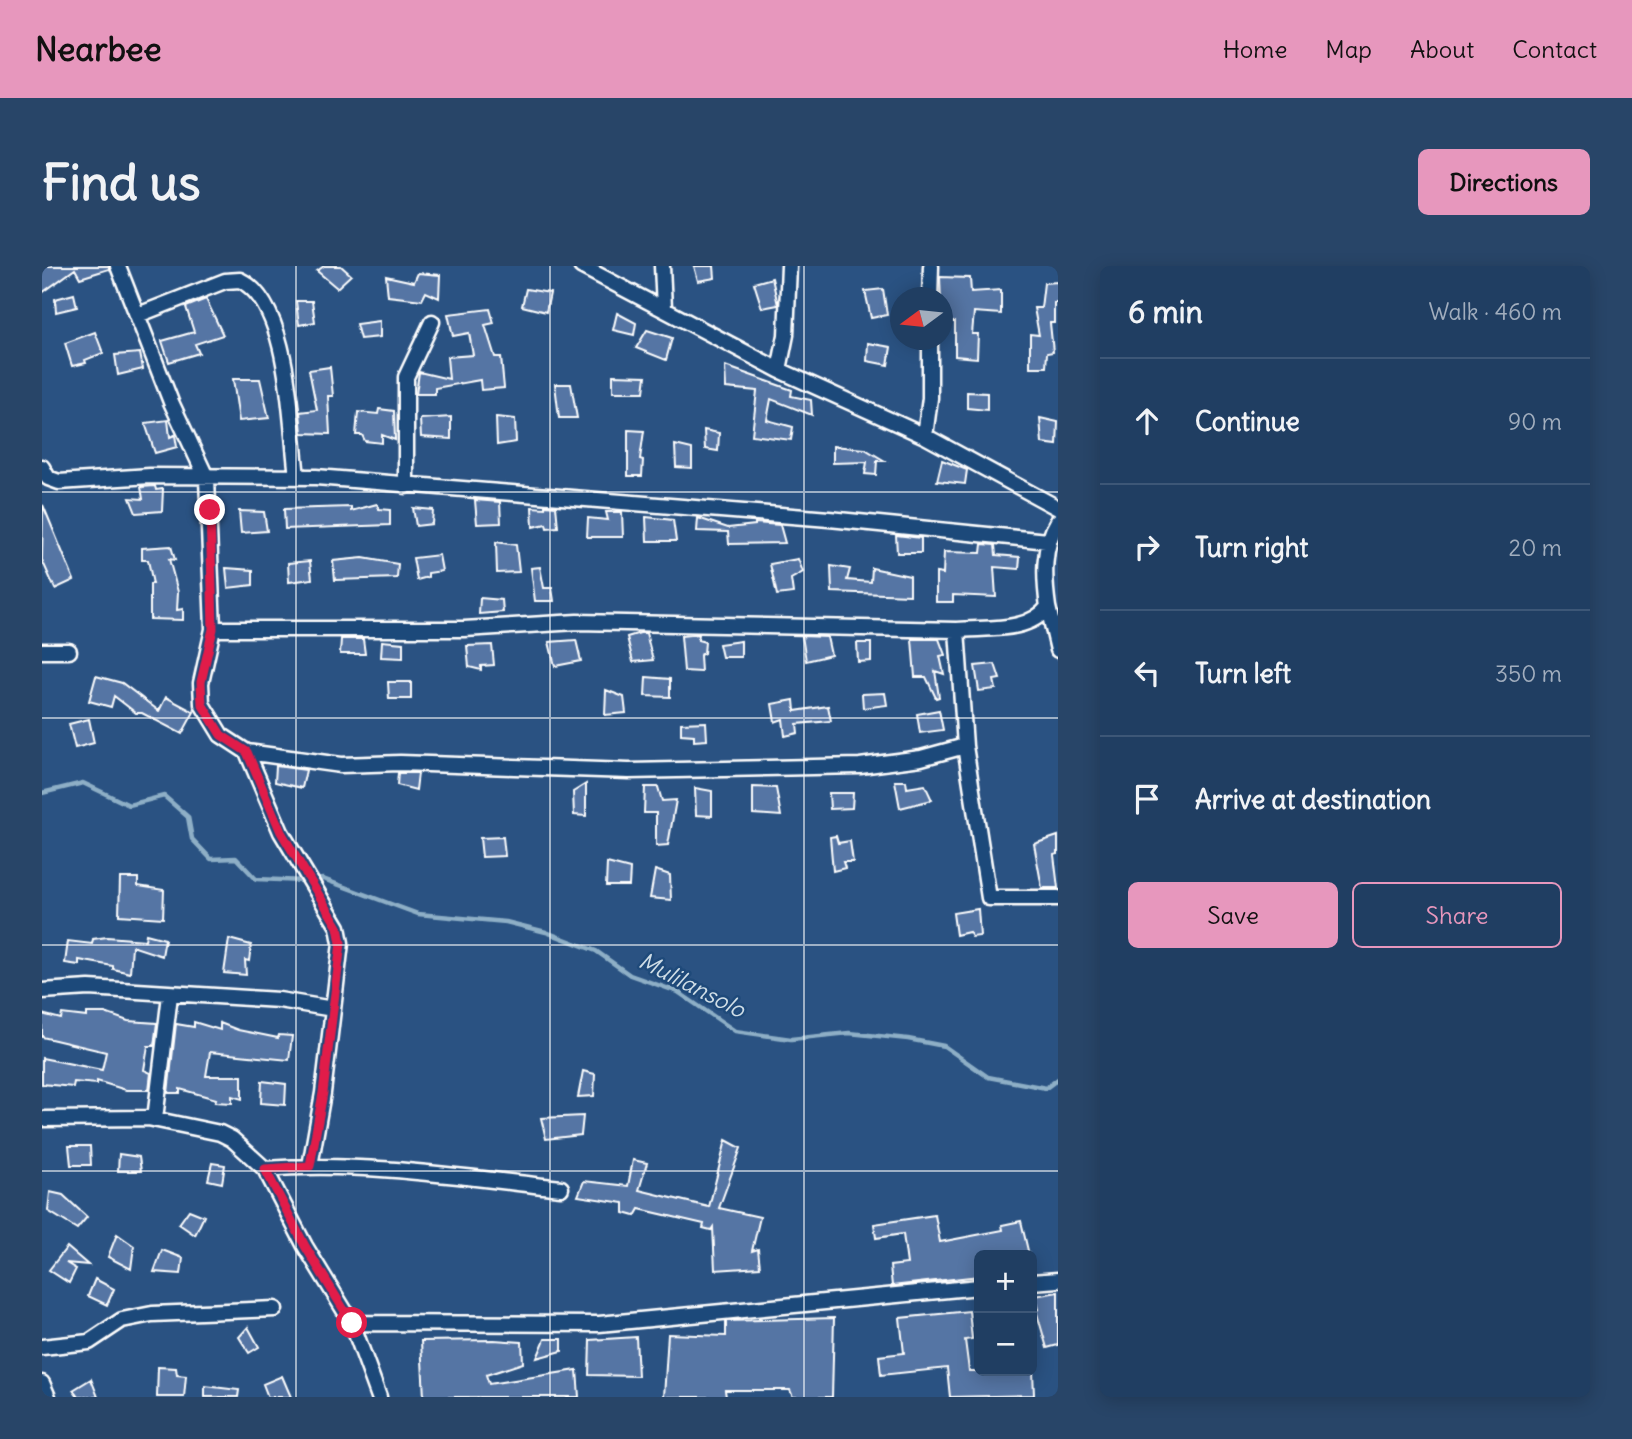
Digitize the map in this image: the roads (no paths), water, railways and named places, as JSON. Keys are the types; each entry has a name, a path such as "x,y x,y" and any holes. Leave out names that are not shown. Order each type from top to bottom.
{"street":[{"path":"118,266 171,402 207,479 213,629 201,682 202,704 221,735 247,752 341,765 400,763 629,771 860,766 921,758 965,746"},
{"path":"581,266 779,370 925,436 1058,508"},
{"path":"662,266 664,308"},
{"path":"779,370 786,335 789,266"},
{"path":"930,287 931,266"},
{"path":"138,315 225,281 240,280 256,293 274,321 286,382 297,476"},
{"path":"406,486 406,377 432,322"},
{"path":"925,436 930,398 930,350"},
{"path":"42,467 48,478 59,482 127,477 207,479 297,476 829,519 1048,541"},
{"path":"1058,521 1048,541 1045,585 1058,650"},
{"path":"213,629 464,629 577,622 957,630 1029,624 1048,607"},
{"path":"957,630 965,746 989,898 1058,898"},
{"path":"42,651 69,651"},
{"path":"247,752 281,832 338,927 341,943 323,1093 310,1166"},
{"path":"42,991 89,988 279,1000 332,1009"},
{"path":"155,1119 170,995"},
{"path":"42,1119 155,1119 220,1133 232,1139 265,1169 305,1246 352,1323 379,1397"},
{"path":"265,1169 310,1166 561,1188"},
{"path":"1037,1282 1058,1280"},
{"path":"352,1323 599,1324 974,1287"},
{"path":"42,1347 89,1342 122,1320 152,1314 275,1310"},
{"path":"42,1383 48,1397"}],"waterway":[{"name":"Mulilansolo","path":"42,793 83,783 129,805 164,796 188,817 192,839 211,859 236,858 256,879 305,881"},
{"name":"Mulilansolo","path":"313,880 323,879 418,914 506,922 546,932 596,951 630,975 678,992 735,1031 791,1039 849,1033 908,1039 944,1046 988,1077 1046,1088 1058,1079"}]}
